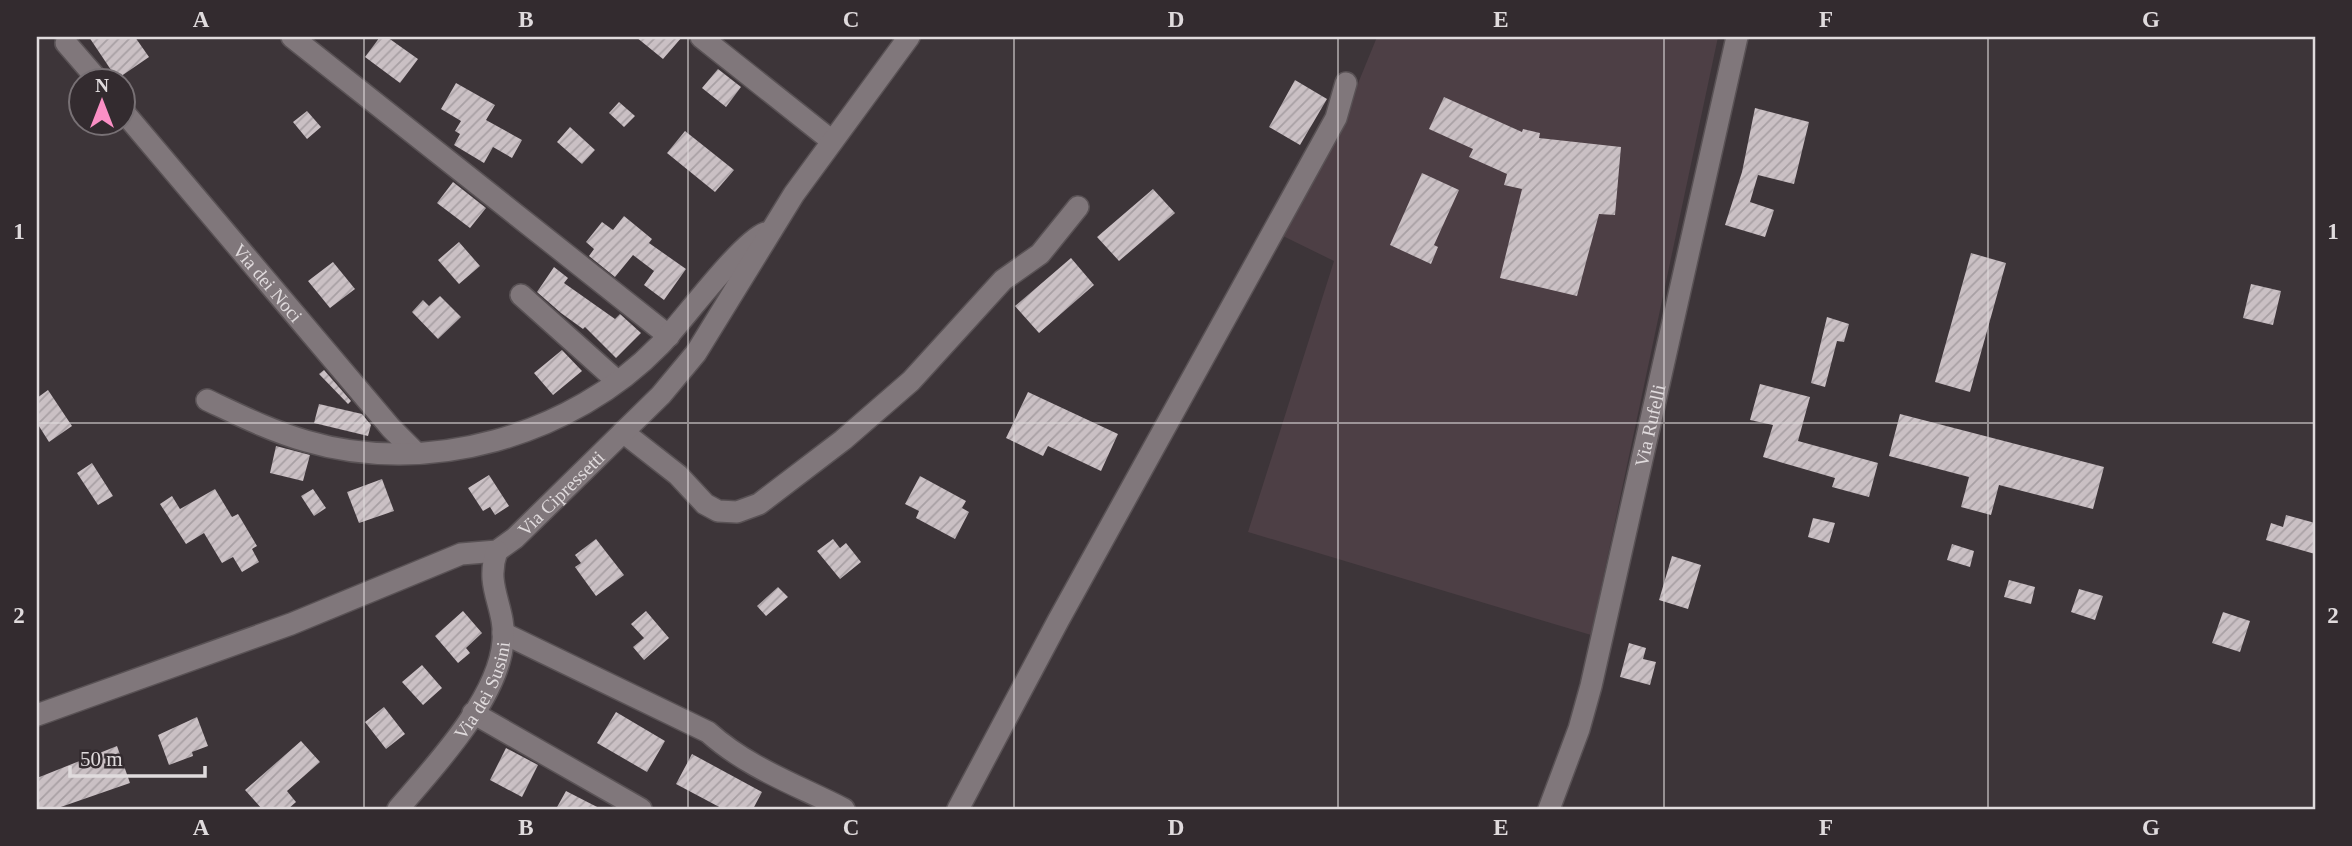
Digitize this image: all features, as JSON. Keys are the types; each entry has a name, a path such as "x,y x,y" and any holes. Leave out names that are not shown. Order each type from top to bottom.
{"street":[{"path":"292,37 669,336"},
{"path":"701,37 832,141"},
{"name":"Via Cipressetti","path":"497,551 515,538 623,432 707,340 770,232 832,141 909,37"},
{"name":"Via Rufelli","path":"1549,809 1575,740 1591,686 1737,37"},
{"path":"66,43 86,66"},
{"path":"958,809 1065,609 1336,118 1346,83"},
{"name":"Via dei Noci","path":"136,127 391,428 416,453"},
{"path":"623,432 678,475 705,504 718,511 737,512 759,504 843,440 911,382 1003,280 1040,254 1078,207"},
{"path":"207,400 263,426 306,441 368,452 416,453 463,448 517,434 563,414 617,381 669,336 747,246 759,236 770,232"},
{"path":"521,295 617,381"},
{"path":"37,715 271,631 461,554 497,551"},
{"name":"Via dei Susini","path":"398,809 473,713 498,664 503,633 491,580 497,551"},
{"path":"503,633 708,732 730,752 759,770 844,809"},
{"path":"473,713 641,809"}],"shaded area":[{"path":"1377,37 1718,37 1591,635 1248,532 1334,261 1283,236 1343,120"}],"building":[{"path":"89,37 135,37 149,57 136,66 108,66"},
{"path":"380,37 387,37 418,59 400,83 365,57"},
{"path":"636,37 682,37 663,59"},
{"path":"718,69 741,87 726,107 702,88"},
{"path":"1295,80 1327,99 1300,145 1269,127"},
{"path":"456,83 495,105 486,120 522,140 512,158 493,147 484,163 454,145 460,134 455,131 461,121 441,109"},
{"path":"1444,97 1522,132 1523,129 1540,133 1539,138 1621,147 1615,215 1599,214 1577,296 1500,278 1522,189 1504,185 1507,174 1469,157 1473,149 1429,129"},
{"path":"619,102 635,116 624,127 609,113"},
{"path":"1755,108 1809,122 1794,184 1758,175 1750,202 1774,210 1765,237 1725,225 1742,172"},
{"path":"307,111 321,127 307,139 293,122"},
{"path":"570,127 595,150 582,164 557,142"},
{"path":"685,131 734,170 715,192 667,153"},
{"path":"1422,173 1459,190 1434,245 1438,247 1431,264 1390,245"},
{"path":"453,182 486,208 470,228 437,203"},
{"path":"1153,189 1175,213 1119,261 1097,237"},
{"path":"624,216 652,239 649,243 686,269 664,300 644,285 654,271 633,255 615,277 589,256 594,249 586,242 602,222 613,230"},
{"path":"459,242 480,266 459,284 438,260"},
{"path":"1971,253 2006,263 1970,392 1935,382"},
{"path":"1071,258 1094,285 1039,333 1015,306"},
{"path":"333,262 355,289 330,308 308,281"},
{"path":"554,267 568,278 564,283 615,319 620,314 641,333 616,358 585,327 583,329 561,313 537,292"},
{"path":"2251,284 2281,291 2273,325 2243,318"},
{"path":"440,296 461,317 438,339 412,312 423,300 429,306"},
{"path":"1827,317 1849,324 1844,342 1837,341 1825,387 1811,383"},
{"path":"562,350 582,371 553,395 534,373"},
{"path":"324,370 351,401 348,404 319,374"},
{"path":"1760,384 1810,397 1798,441 1878,463 1869,497 1832,487 1835,478 1763,457 1773,425 1750,420"},
{"path":"48,390 72,426 49,442 37,423 37,398"},
{"path":"1028,392 1118,434 1101,471 1048,446 1043,456 1006,438"},
{"path":"319,404 362,414 371,425 368,436 314,423"},
{"path":"1900,414 2104,467 2093,509 1999,485 1991,515 1961,507 1969,477 1889,456"},
{"path":"276,446 310,455 303,481 270,473"},
{"path":"92,463 113,496 98,505 77,473"},
{"path":"489,475 509,506 495,515 490,507 483,511 468,488"},
{"path":"920,476 966,501 962,508 969,512 955,539 916,518 919,511 905,504"},
{"path":"382,479 394,511 359,523 347,492"},
{"path":"215,489 232,517 238,514 257,546 252,549 259,562 242,572 233,557 222,563 204,533 186,544 160,504 172,496 180,509"},
{"path":"313,489 326,508 314,516 301,496"},
{"path":"2286,515 2315,523 2315,554 2266,540 2271,523 2283,527"},
{"path":"1813,518 1835,523 1829,543 1808,537"},
{"path":"596,539 624,575 596,596 575,567 581,563 575,555"},
{"path":"833,539 840,548 846,543 861,562 840,579 817,551"},
{"path":"1952,544 1974,551 1970,567 1947,560"},
{"path":"1672,556 1701,565 1688,609 1659,600"},
{"path":"2009,580 2035,587 2031,604 2004,597"},
{"path":"778,587 788,597 766,616 757,606"},
{"path":"2079,589 2103,596 2095,620 2071,612"},
{"path":"463,611 482,633 466,648 470,653 458,663 435,636"},
{"path":"646,611 669,638 644,660 633,647 644,638 631,624"},
{"path":"2223,612 2250,621 2240,652 2212,643"},
{"path":"1629,643 1646,648 1643,659 1656,662 1650,685 1620,677"},
{"path":"422,665 442,688 423,705 402,682"},
{"path":"384,707 405,734 386,749 365,722"},
{"path":"616,712 665,741 647,772 597,743"},
{"path":"197,717 208,746 192,752 193,756 169,765 158,735"},
{"path":"301,741 320,762 287,791 296,802 288,809 262,809 245,790"},
{"path":"117,746 130,783 55,809 37,809 37,778"},
{"path":"506,748 538,765 522,797 490,780"},
{"path":"692,754 762,792 753,809 723,809 676,784"},
{"path":"566,791 601,809 556,809"}]}
